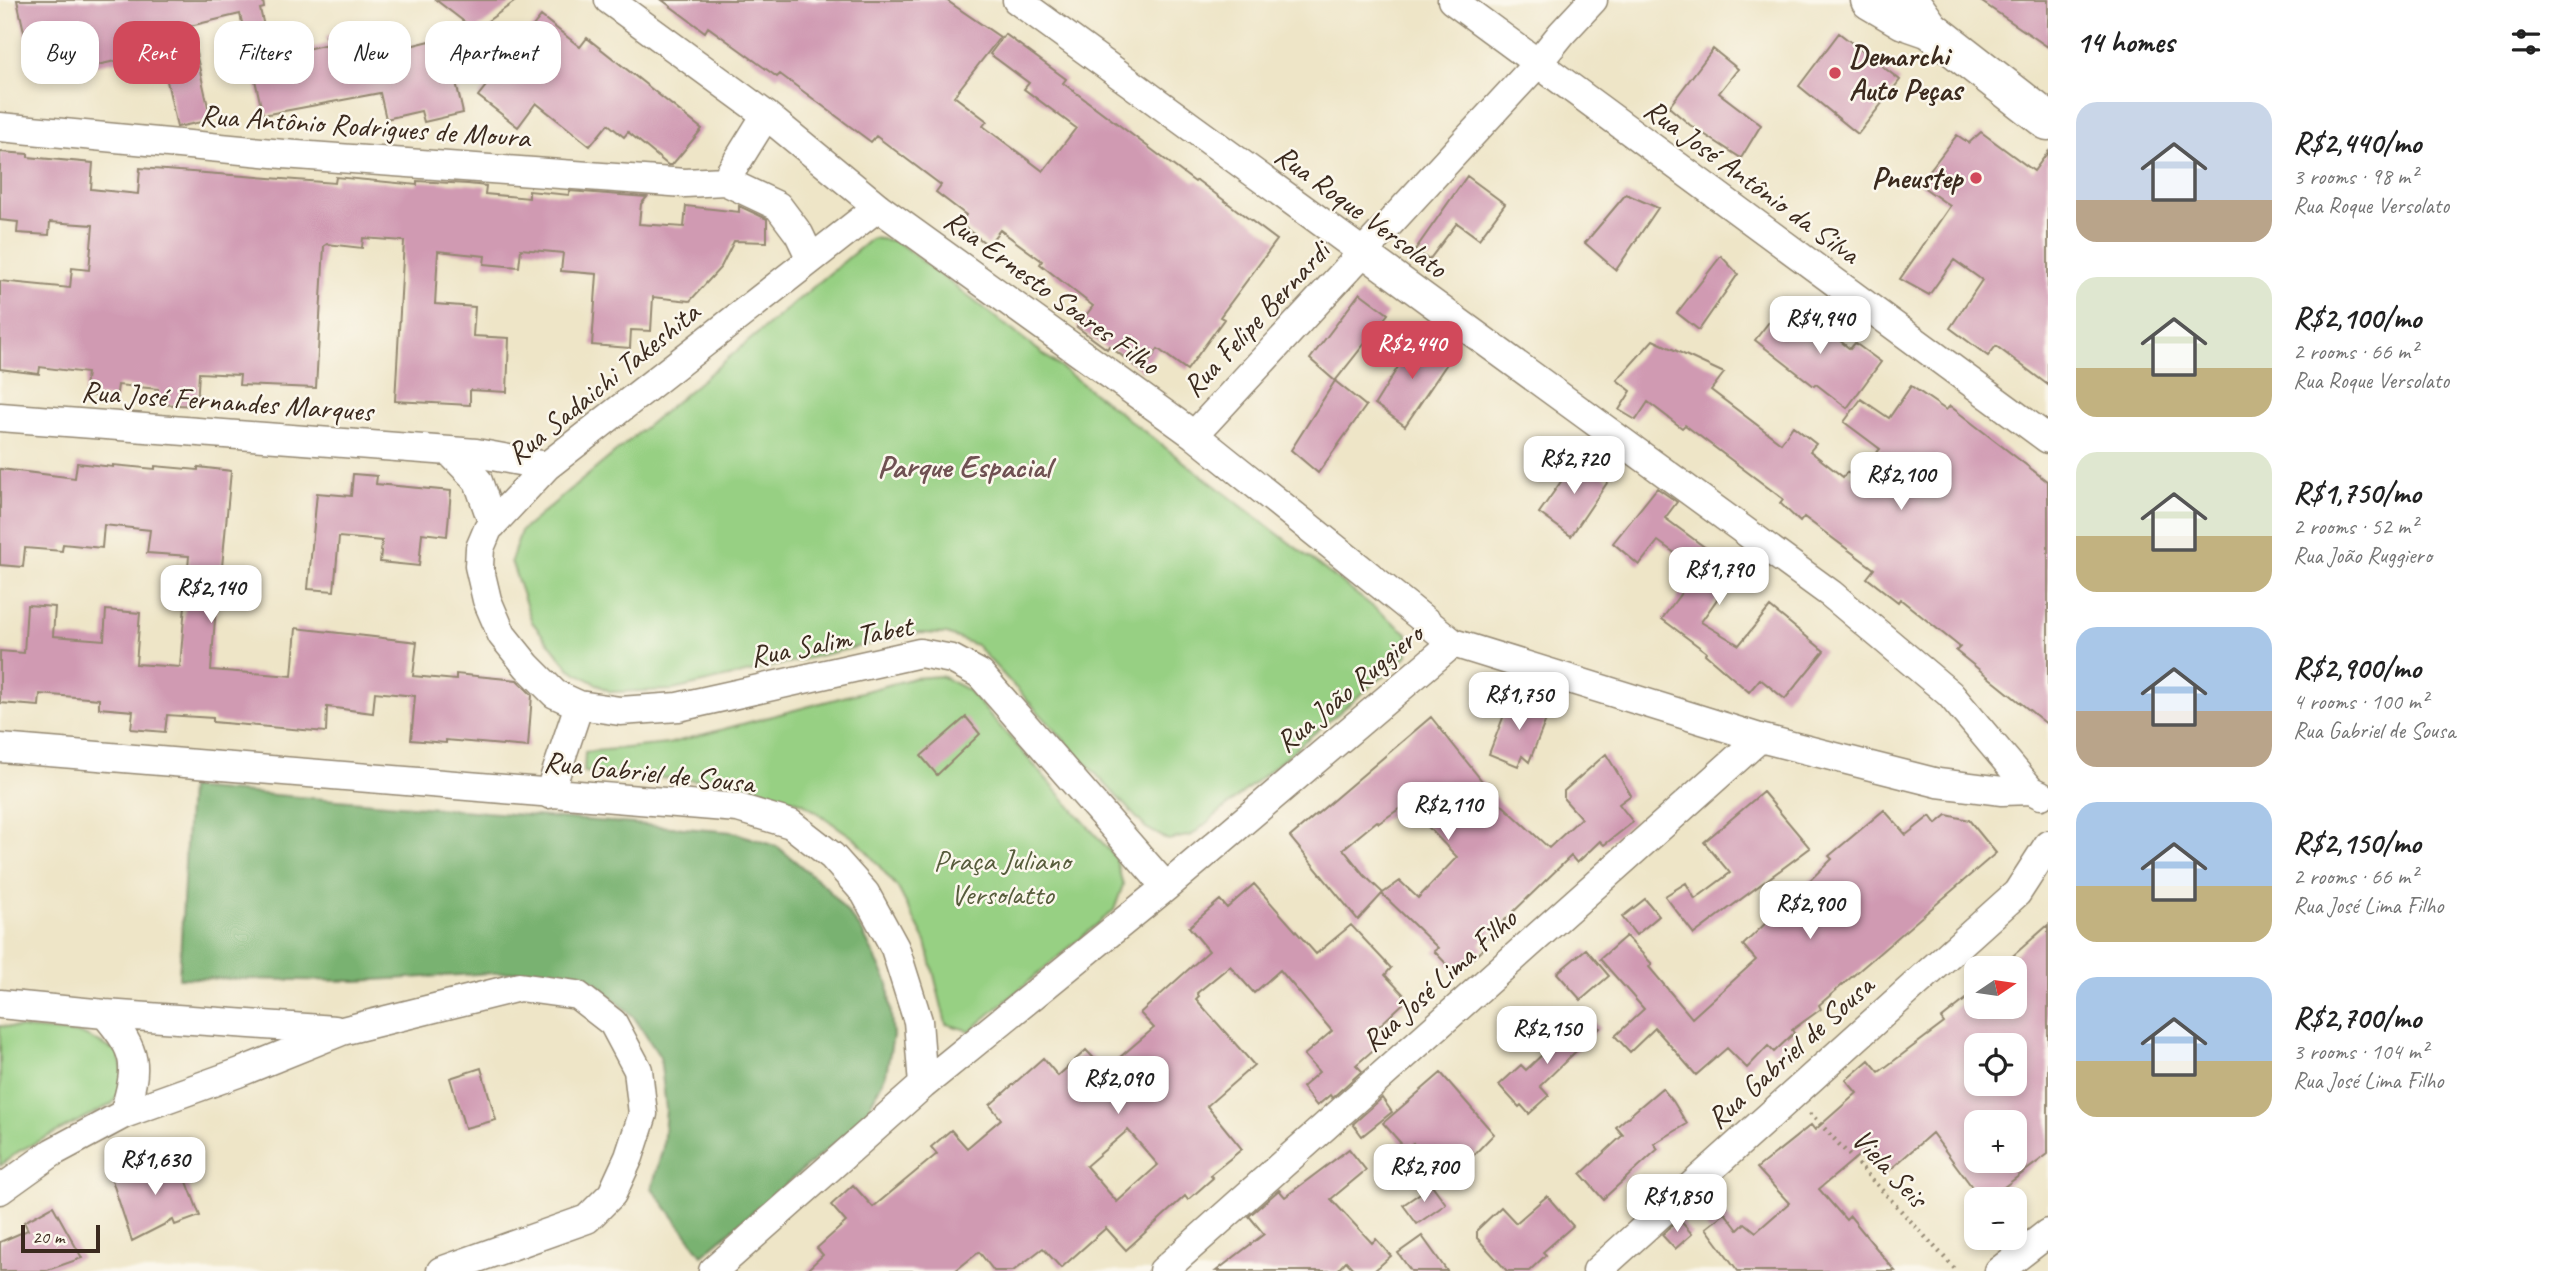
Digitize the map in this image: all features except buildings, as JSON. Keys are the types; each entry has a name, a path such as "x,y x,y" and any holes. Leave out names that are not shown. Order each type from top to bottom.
{"main road":[{"path":"1870,0 1904,20 1919,14 2048,121"}],"street":[{"name":"Rua Ernesto Soares Filho","path":"609,0 766,115 878,207 1194,435 1453,643"},
{"name":"Rua Roque Versolato","path":"1017,0 1831,594 1950,694 2040,794"},
{"name":"Rua José Antônio da Silva","path":"1452,0 2048,439"},
{"name":"Rua Felipe Bernardi","path":"1194,435 1593,0"},
{"path":"726,181 766,115"},
{"name":"Rua Antônio Rodrigues de Moura","path":"0,127 283,155 685,183 726,181 778,206 799,234 810,259"},
{"name":"Rua Sadaichi Takeshita","path":"579,705 555,694 527,666 502,635 487,600 479,566 480,548 488,529 547,466 878,207"},
{"name":"Rua José Fernandes Marques","path":"0,418 476,453 547,466"},
{"path":"449,451 478,481 493,524"},
{"name":"Rua João Ruggiero","path":"923,1085 1166,887 1453,643 1760,738 1938,783 2040,794"},
{"name":"Rua Salim Tabet","path":"579,705 620,711 678,707 920,653 952,659 980,674 1166,887"},
{"path":"549,794 579,705"},
{"name":"Rua José Lima Filho","path":"1163,1271 1760,738"},
{"name":"Rua Gabriel de Sousa","path":"0,748 738,808 791,824 832,856 865,893 895,948 918,1021 923,1085"},
{"name":"Rua Gabriel de Sousa","path":"1597,1271 2017,893 2048,845"},
{"path":"0,1191 53,1152 124,1114 238,1073 342,1031 519,986 577,995 613,1023 638,1070 643,1114 629,1157 612,1194 587,1219 441,1271"},
{"path":"0,1004 342,1031"},
{"path":"105,1014 126,1038 134,1063 132,1088 124,1114"},
{"path":"713,1271 923,1085"},
{"path":"1999,1271 2048,1233"}],"path":[{"name":"Viela Seis","path":"1793,1094 1957,1271"}],"green space":[{"name":"Praça Juliano Versolatto","path":"872,238 896,241 1407,633 1408,655 1192,835 1168,840 1146,828 976,645 947,634 916,633 673,690 611,692 570,669 532,622 511,561 521,531"},
{"name":"Praça Juliano Versolatto","path":"941,676 968,690 1115,857 1123,885 1114,910 970,1031 946,1024 926,942 898,888 858,841 803,803 737,783 584,772 585,752 668,744 914,678"},
{"path":"189,788 733,832 778,847 826,887 861,929 888,983 893,1036 886,1074 863,1119 702,1255 652,1188 663,1147 666,1109 660,1057 633,1016 594,981 544,970 357,981 179,978"},
{"path":"0,1026 82,1034 118,1052 126,1083 112,1104 19,1151 0,1166"}],"place":[{"name":"Demarchi Auto Peças","path":"1835,73"},
{"name":"Pneustep","path":"1976,178"}],"district":[{"name":"Parque Espacial","path":"964,466"}]}
